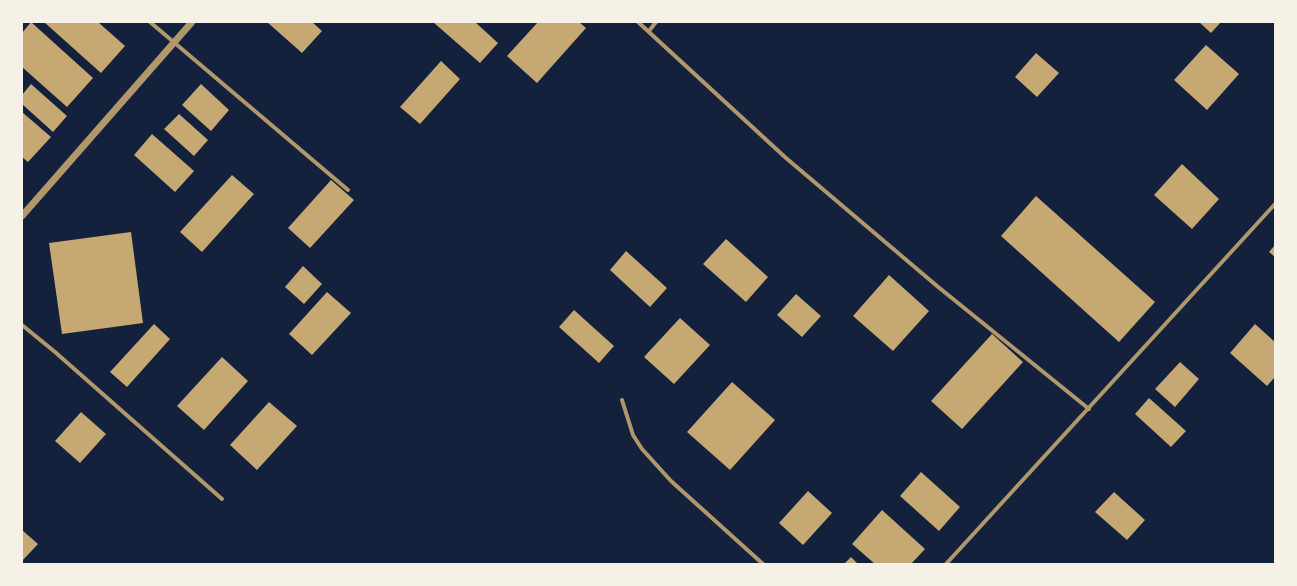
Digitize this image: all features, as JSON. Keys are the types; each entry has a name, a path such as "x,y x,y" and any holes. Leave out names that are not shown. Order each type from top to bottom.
{"street":[{"path":"150,22 348,190"},
{"path":"22,216 192,22"},
{"path":"638,22 786,158 938,286 1089,409"},
{"path":"649,31 656,22"},
{"path":"946,564 1275,204"},
{"path":"22,325 222,499"},
{"path":"622,400 633,435 642,449 671,481 763,564"}],"building":[{"path":"31,22 93,78 67,107 22,67 22,33"},
{"path":"44,22 98,22 125,46 101,73"},
{"path":"267,22 312,22 322,31 302,53"},
{"path":"433,22 475,22 498,43 480,63"},
{"path":"538,22 579,22 586,28 537,83 507,56"},
{"path":"1199,22 1221,22 1211,33"},
{"path":"1206,45 1239,74 1207,110 1174,80"},
{"path":"1036,53 1059,73 1037,97 1015,77"},
{"path":"441,61 460,79 420,124 400,107"},
{"path":"31,84 67,116 53,132 22,104 22,95"},
{"path":"201,84 229,110 211,131 182,105"},
{"path":"22,112 51,137 28,162 22,157"},
{"path":"179,114 208,140 194,156 164,129"},
{"path":"152,134 194,171 175,192 134,155"},
{"path":"1182,164 1219,199 1192,229 1154,195"},
{"path":"232,175 254,194 202,252 180,232"},
{"path":"331,180 354,200 310,248 288,228"},
{"path":"1036,196 1155,302 1119,342 1001,236"},
{"path":"131,232 143,323 62,334 49,243"},
{"path":"726,239 768,277 746,302 703,264"},
{"path":"1275,245 1275,257 1269,252"},
{"path":"626,251 667,288 650,307 610,270"},
{"path":"303,266 322,284 304,304 285,287"},
{"path":"889,275 929,311 893,351 853,316"},
{"path":"327,292 351,313 312,355 289,334"},
{"path":"796,294 821,316 802,337 777,315"},
{"path":"574,310 614,346 599,363 559,327"},
{"path":"680,318 710,345 674,384 644,357"},
{"path":"154,324 170,339 127,387 110,372"},
{"path":"1255,324 1275,342 1275,377 1267,386 1230,353"},
{"path":"992,334 1023,362 962,429 931,401"},
{"path":"222,357 248,381 204,430 177,406"},
{"path":"1180,362 1199,379 1175,407 1155,389"},
{"path":"732,382 775,420 730,470 687,432"},
{"path":"1149,398 1186,431 1171,447 1135,414"},
{"path":"269,402 297,426 257,470 230,445"},
{"path":"81,412 106,434 80,463 55,441"},
{"path":"921,472 960,507 939,531 900,496"},
{"path":"808,491 832,513 803,545 779,523"},
{"path":"1114,492 1145,520 1127,540 1095,512"},
{"path":"882,510 925,549 911,564 875,564 852,544"},
{"path":"22,530 38,544 22,561"},
{"path":"851,557 858,564 844,564"}]}
